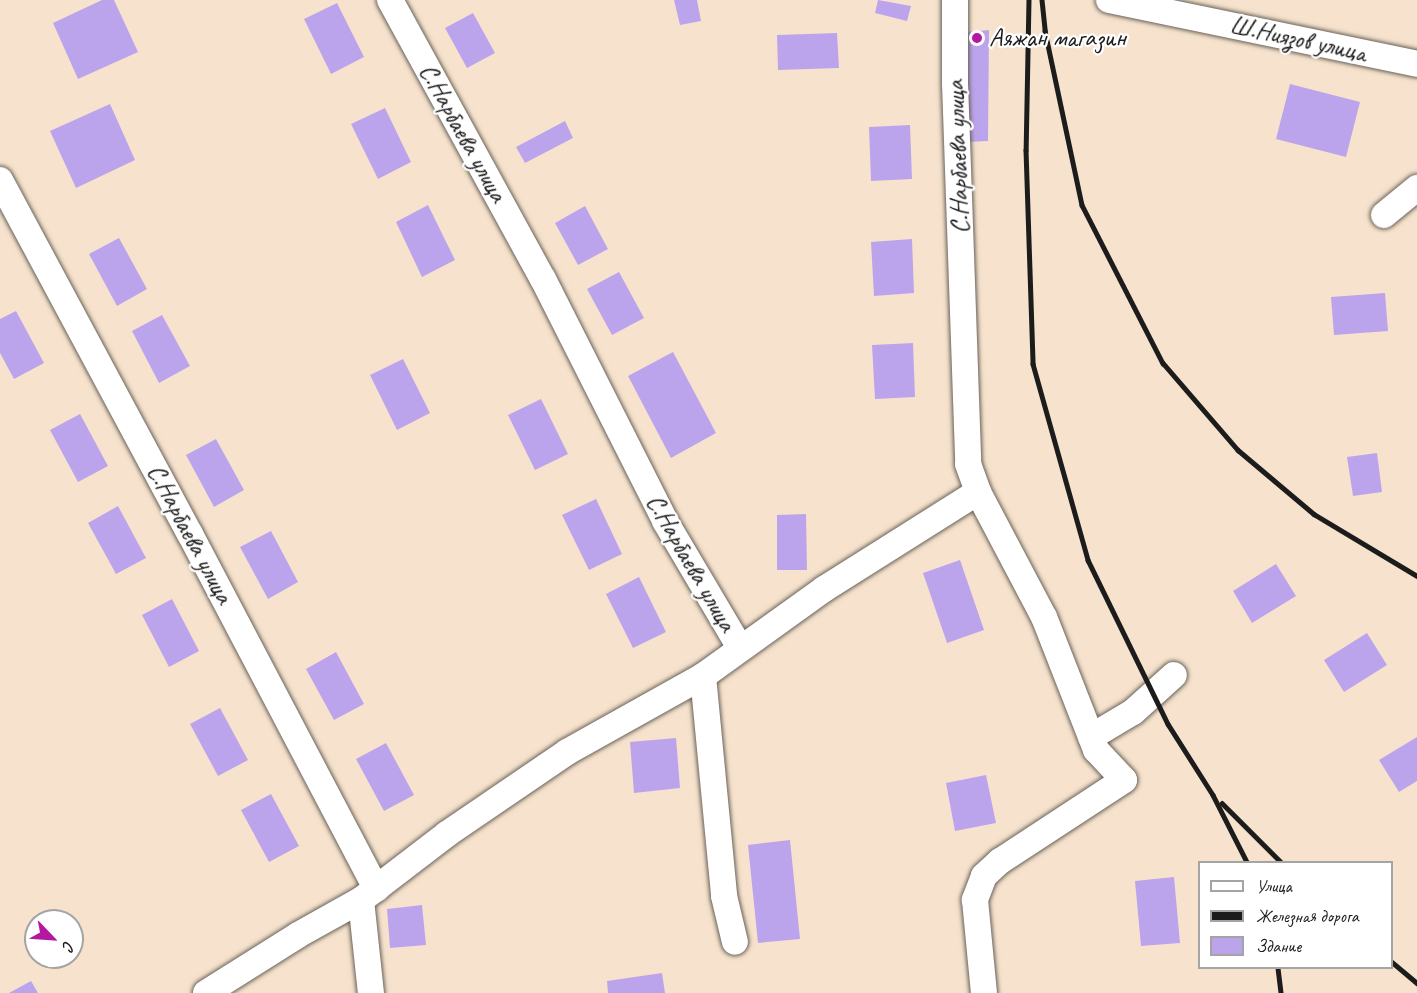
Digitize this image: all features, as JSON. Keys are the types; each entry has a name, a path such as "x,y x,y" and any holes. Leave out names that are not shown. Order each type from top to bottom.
{"street":[{"name":"С.Нарбаева улица","path":"390,0 543,279 665,521 740,648"},
{"name":"С.Нарбаева улица","path":"955,0 955,83 968,464 978,492 1044,617 1096,750 1124,780 1000,861 984,876 975,900 984,993"},
{"name":"Ш.Ниязов улица","path":"1109,0 1417,64"},
{"name":"С.Нарбаева улица","path":"0,180 190,534 368,895 371,993"},
{"path":"1384,215 1417,188"},
{"name":"С.Нарбаева улица","path":"206,993 298,935 368,895 447,834 567,752 704,676 824,589 978,492"},
{"path":"1091,737 1133,711 1174,675"},
{"path":"704,676 724,896 735,942"}],"building":[{"path":"102,0 114,0 138,52 78,79 53,23"},
{"path":"674,0 697,0 701,21 680,25"},
{"path":"878,0 911,6 907,21 875,13"},
{"path":"337,3 364,57 331,74 304,19"},
{"path":"473,13 495,53 467,68 445,28"},
{"path":"989,30 988,141 967,142 966,32"},
{"path":"837,33 839,68 778,70 777,35"},
{"path":"1290,84 1360,102 1346,157 1276,139"},
{"path":"110,104 135,160 76,188 50,131"},
{"path":"385,108 411,162 378,179 351,124"},
{"path":"565,121 573,138 525,163 516,147"},
{"path":"910,125 912,179 871,181 869,127"},
{"path":"428,205 455,260 422,277 396,222"},
{"path":"585,206 608,249 578,265 555,223"},
{"path":"119,238 147,289 117,306 89,254"},
{"path":"912,239 914,293 874,296 871,242"},
{"path":"619,272 644,318 612,335 587,289"},
{"path":"1385,293 1388,331 1334,335 1331,297"},
{"path":"16,311 44,363 14,379 0,353 0,319"},
{"path":"162,315 190,366 159,383 132,331"},
{"path":"913,343 915,397 875,399 872,345"},
{"path":"673,352 716,433 671,458 628,376"},
{"path":"403,359 430,413 397,430 370,375"},
{"path":"541,399 568,454 535,470 508,415"},
{"path":"80,414 108,466 78,482 50,430"},
{"path":"216,439 244,490 214,507 186,455"},
{"path":"1377,453 1382,492 1353,496 1347,457"},
{"path":"596,499 622,554 589,570 562,515"},
{"path":"118,506 146,558 116,574 88,523"},
{"path":"806,514 807,570 777,570 777,515"},
{"path":"271,531 298,582 268,599 240,547"},
{"path":"960,560 984,630 947,643 923,573"},
{"path":"1276,564 1296,596 1252,623 1233,591"},
{"path":"639,577 666,632 633,648 606,594"},
{"path":"172,599 199,651 169,667 142,615"},
{"path":"1367,633 1387,665 1344,692 1324,660"},
{"path":"336,652 364,704 334,720 306,669"},
{"path":"220,708 248,760 218,776 190,724"},
{"path":"1417,737 1417,781 1399,792 1379,760"},
{"path":"676,738 680,788 634,793 630,742"},
{"path":"386,743 414,795 384,811 356,759"},
{"path":"986,775 996,823 955,831 946,783"},
{"path":"271,794 299,846 269,862 241,810"},
{"path":"790,840 800,939 758,943 748,845"},
{"path":"1174,877 1180,943 1141,946 1135,881"},
{"path":"422,905 426,945 390,948 387,909"},
{"path":"662,973 665,993 608,993 607,981"},
{"path":"31,981 38,993 9,993"}],"railway":[{"path":"1029,0 1026,150 1033,364 1088,560 1168,724 1213,795 1246,861"},
{"path":"1042,0 1045,31 1082,205 1163,363 1238,450 1314,514 1417,576"},
{"path":"1222,803 1280,861"},
{"path":"1393,963 1417,983"},
{"path":"1278,969 1281,993"}],"place":[{"name":"Аяжан магазин","path":"977,38"}]}
